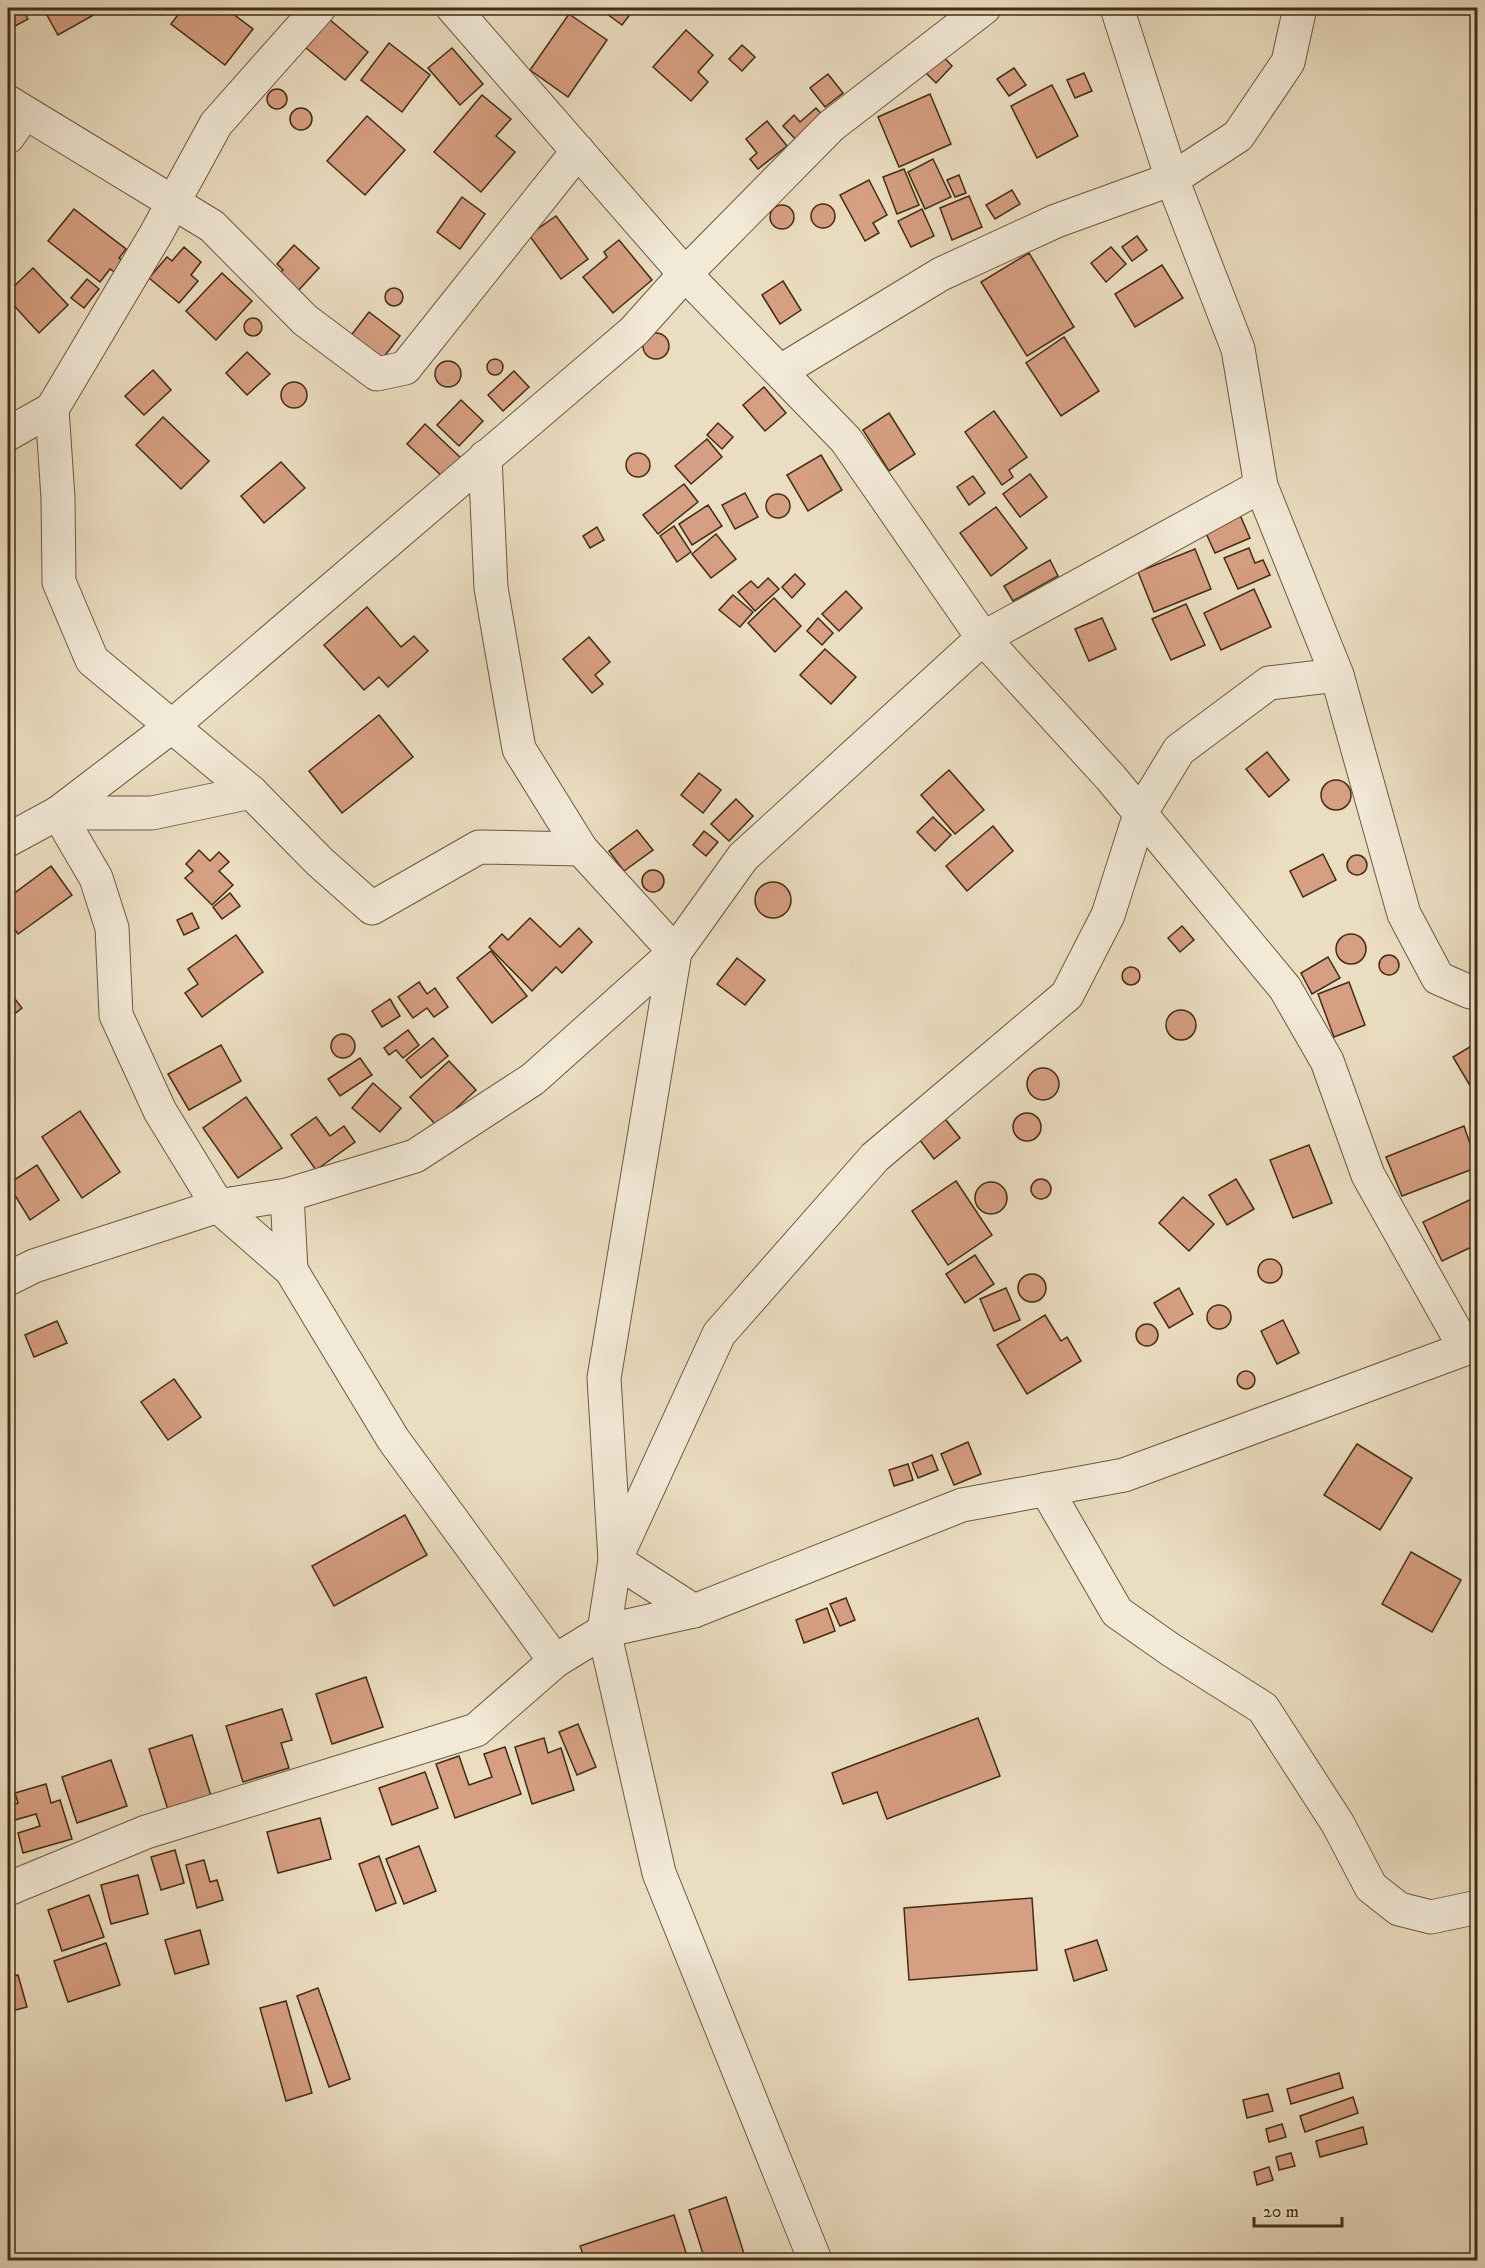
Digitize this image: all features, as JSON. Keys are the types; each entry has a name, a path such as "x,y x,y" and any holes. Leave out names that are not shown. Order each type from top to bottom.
{"street":[{"path":"8,434 52,409 216,124 319,8"},
{"path":"8,1889 146,1832 477,1730 555,1662 604,1631 694,1611 962,1505 1124,1475 1471,1346 1368,1175 1327,1061 1285,988 1140,814 983,638 846,440 686,274 453,8"},
{"path":"8,840 58,813 172,726 634,331 686,274 831,126 984,8"},
{"path":"1117,8 1172,179 1238,350 1261,486 1337,675 1404,914 1438,978 1470,992 1478,990"},
{"path":"781,371 941,274 1056,221 1172,179 1238,136 1288,62 1300,8"},
{"path":"13,117 173,202 212,226 305,320 377,375 405,368 578,151"},
{"path":"52,409 58,498 59,582 92,660 251,792 320,862 372,908 479,847 581,849"},
{"path":"485,457 491,588 519,749 581,849 675,952"},
{"path":"8,1279 34,1266 218,1206 287,1195 415,1156 533,1078 675,952 743,857 983,638 1261,486"},
{"path":"615,1560 719,1334 875,1157 1067,995 1108,915 1140,814 1179,750 1269,683 1337,675"},
{"path":"58,813 152,813 251,792"},
{"path":"58,813 96,878 112,928 116,1015 160,1111 218,1206 291,1270 393,1439 555,1662"},
{"path":"675,952 604,1378 615,1560 604,1631 659,1873 815,2260"},
{"path":"287,1195 291,1270"},
{"path":"1046,1489 1117,1612 1171,1650 1263,1708 1338,1824 1371,1887 1399,1909 1431,1917 1478,1907"},
{"path":"615,1560 694,1611"}],"building":[{"path":"8,8 22,8 28,19 8,30"},
{"path":"43,8 106,8 58,35"},
{"path":"153,8 168,8 162,15"},
{"path":"183,8 225,8 253,29 225,65 171,24"},
{"path":"599,8 635,8 622,25"},
{"path":"569,14 607,40 568,97 530,70"},
{"path":"329,19 368,52 345,80 306,48"},
{"path":"686,30 713,55 698,72 708,82 691,101 653,67"},
{"path":"389,43 430,75 402,112 361,80"},
{"path":"742,45 755,57 742,71 729,59"},
{"path":"452,48 483,84 460,105 428,68"},
{"path":"938,51 952,66 936,83 921,68"},
{"path":"1014,68 1026,85 1009,96 997,79"},
{"path":"1084,73 1092,91 1075,98 1067,80"},
{"path":"828,74 843,93 825,107 810,88"},
{"path":"1052,85 1078,136 1037,158 1011,106"},
{"path":"277,89 284,92 287,99 284,106 277,109 270,106 267,99 270,92"},
{"path":"930,94 951,144 899,167 878,117"},
{"path":"482,95 511,119 496,136 515,152 481,192 434,152"},
{"path":"301,108 309,111 312,119 309,127 301,130 293,127 290,119 293,111"},
{"path":"816,108 826,119 799,143 783,126 794,115 800,122"},
{"path":"367,116 405,150 365,195 327,161"},
{"path":"767,121 787,146 758,169 750,159 757,153 746,139"},
{"path":"933,159 951,197 925,209 908,172"},
{"path":"904,169 919,205 897,214 883,177"},
{"path":"959,175 966,193 955,197 947,180"},
{"path":"869,180 887,215 873,223 879,233 865,241 840,195"},
{"path":"1012,190 1020,204 995,219 986,205"},
{"path":"969,196 982,227 952,240 940,208"},
{"path":"462,197 485,214 460,249 437,232"},
{"path":"823,204 831,208 835,216 831,224 823,228 815,224 811,216 815,208"},
{"path":"782,205 791,208 794,217 791,226 782,229 773,226 770,217 773,208"},
{"path":"74,209 126,249 119,258 126,263 117,274 110,269 100,282 48,241"},
{"path":"922,209 934,236 911,247 898,221"},
{"path":"556,216 588,259 561,279 529,235"},
{"path":"1137,236 1147,250 1132,261 1122,247"},
{"path":"619,240 652,280 613,313 583,277 607,257 604,252"},
{"path":"294,245 319,268 297,292 278,275 283,270 277,264"},
{"path":"184,247 201,262 191,275 198,281 179,303 149,278 167,257 172,261"},
{"path":"1111,247 1126,264 1106,282 1091,263"},
{"path":"1029,253 1074,327 1027,356 981,282"},
{"path":"1162,265 1183,298 1135,327 1115,294"},
{"path":"33,268 68,305 39,333 8,299 8,292"},
{"path":"222,273 252,301 216,340 186,311"},
{"path":"87,279 99,289 84,308 71,298"},
{"path":"783,281 801,310 780,324 762,295"},
{"path":"390,288 398,288 403,293 401,304 390,306 385,301 385,293"},
{"path":"369,312 400,336 380,362 349,338"},
{"path":"253,318 259,321 262,327 259,333 253,336 247,333 244,327 247,321"},
{"path":"656,333 665,337 669,346 665,355 656,359 647,355 643,346 647,337"},
{"path":"1064,337 1099,391 1061,416 1026,363"},
{"path":"247,352 270,374 247,395 226,373"},
{"path":"492,359 498,359 503,367 501,373 492,375 487,370 487,364"},
{"path":"448,361 457,365 461,374 457,383 448,387 439,383 435,374 439,365"},
{"path":"153,370 171,390 144,415 125,396"},
{"path":"514,371 529,387 503,411 488,395"},
{"path":"294,382 303,386 307,395 303,404 294,408 285,404 281,395 285,386"},
{"path":"764,387 786,413 765,431 743,405"},
{"path":"461,400 483,421 459,446 437,425"},
{"path":"994,411 1027,457 1009,470 1013,477 1002,485 965,432"},
{"path":"889,413 915,454 889,471 863,430"},
{"path":"163,417 209,461 181,489 136,445"},
{"path":"718,423 733,437 722,449 707,435"},
{"path":"425,424 461,458 444,478 407,444"},
{"path":"707,439 722,457 691,484 675,466"},
{"path":"638,453 646,457 650,465 646,473 638,477 630,473 626,465 630,457"},
{"path":"821,455 842,490 808,511 787,475"},
{"path":"281,462 305,488 264,523 241,496"},
{"path":"1030,474 1047,497 1020,517 1003,494"},
{"path":"973,476 985,493 969,505 957,487"},
{"path":"684,484 698,502 658,534 643,515"},
{"path":"745,493 758,517 735,529 722,505"},
{"path":"778,494 786,498 790,506 786,514 778,518 770,514 766,506 770,498"},
{"path":"708,505 722,526 692,545 679,524"},
{"path":"996,507 1027,548 991,576 960,533"},
{"path":"1240,515 1250,538 1215,553 1205,531"},
{"path":"674,526 691,552 677,562 660,536"},
{"path":"597,527 604,540 590,548 583,536"},
{"path":"716,534 736,559 711,578 692,554"},
{"path":"1249,548 1255,563 1263,560 1270,575 1238,589 1224,558"},
{"path":"1195,549 1211,589 1154,612 1138,572"},
{"path":"1050,560 1058,576 1013,601 1004,586"},
{"path":"795,574 805,584 792,598 782,587"},
{"path":"768,578 779,589 755,611 738,592 751,581 758,588"},
{"path":"1254,589 1271,627 1221,650 1204,613"},
{"path":"846,591 862,608 839,631 822,614"},
{"path":"733,595 753,612 740,627 719,610"},
{"path":"774,598 801,626 775,652 748,623"},
{"path":"1186,604 1205,645 1171,660 1152,619"},
{"path":"367,607 401,647 414,636 428,651 388,687 379,677 364,690 324,645"},
{"path":"818,618 833,633 822,645 807,631"},
{"path":"1102,618 1116,649 1089,661 1075,629"},
{"path":"589,637 610,662 595,675 603,684 592,693 563,659"},
{"path":"825,649 856,677 831,704 800,675"},
{"path":"379,715 413,757 342,813 309,771"},
{"path":"1267,752 1289,780 1269,797 1246,769"},
{"path":"949,770 984,810 955,834 921,795"},
{"path":"699,773 721,790 703,813 681,795"},
{"path":"1336,780 1346,785 1351,795 1346,805 1336,810 1326,805 1321,795 1326,785"},
{"path":"736,799 753,816 729,841 711,824"},
{"path":"933,817 951,835 935,851 917,832"},
{"path":"993,826 1013,851 967,891 946,866"},
{"path":"637,830 653,850 624,871 609,851"},
{"path":"704,831 718,842 706,856 693,845"},
{"path":"199,850 210,861 219,852 229,862 219,871 233,885 212,905 185,878 193,871 186,864"},
{"path":"1323,854 1336,880 1303,897 1290,871"},
{"path":"1357,855 1364,858 1367,865 1364,872 1357,875 1350,872 1347,865 1350,858"},
{"path":"51,866 72,895 18,934 8,920 8,898"},
{"path":"653,870 661,873 664,881 661,889 653,892 645,889 642,881 645,873"},
{"path":"773,882 786,887 791,900 786,913 773,918 760,913 755,900 760,887"},
{"path":"230,893 240,906 222,919 213,907"},
{"path":"192,913 199,928 184,935 177,920"},
{"path":"530,918 560,947 579,928 592,942 562,973 556,967 532,991 489,947 502,934 508,940"},
{"path":"1182,926 1194,940 1180,952 1168,938"},
{"path":"1351,934 1362,938 1366,949 1362,960 1351,964 1340,960 1336,949 1340,938"},
{"path":"236,935 263,972 202,1017 185,993 198,984 188,969"},
{"path":"491,951 527,996 492,1023 457,978"},
{"path":"1385,955 1393,955 1399,961 1399,969 1393,975 1385,975 1379,969 1379,961"},
{"path":"1328,957 1340,978 1312,994 1301,973"},
{"path":"737,958 765,980 745,1005 717,984"},
{"path":"1131,967 1137,970 1140,976 1137,982 1131,985 1125,982 1122,976 1125,970"},
{"path":"419,982 427,994 435,988 448,1007 434,1017 427,1008 413,1018 398,997"},
{"path":"1349,982 1365,1025 1334,1037 1318,994"},
{"path":"8,990 22,1008 8,1019"},
{"path":"390,999 400,1016 382,1027 372,1011"},
{"path":"1181,1010 1192,1014 1196,1025 1192,1036 1181,1040 1170,1036 1166,1025 1170,1014"},
{"path":"408,1030 419,1045 403,1058 396,1050 389,1055 384,1048"},
{"path":"343,1034 351,1038 355,1046 351,1054 343,1058 335,1054 331,1046 335,1038"},
{"path":"433,1038 448,1056 421,1078 406,1060"},
{"path":"1478,1042 1478,1099 1453,1057"},
{"path":"221,1045 241,1081 189,1110 168,1074"},
{"path":"360,1058 372,1075 340,1096 328,1079"},
{"path":"449,1061 476,1090 437,1126 410,1097"},
{"path":"1043,1068 1054,1073 1059,1084 1054,1095 1043,1100 1032,1095 1027,1084 1032,1073"},
{"path":"373,1083 401,1108 380,1132 352,1108"},
{"path":"246,1097 282,1148 238,1178 203,1128"},
{"path":"80,1111 120,1172 82,1198 42,1137"},
{"path":"1027,1113 1037,1117 1041,1127 1037,1137 1027,1141 1017,1137 1013,1127 1017,1117"},
{"path":"942,1115 960,1138 934,1159 916,1135"},
{"path":"316,1117 330,1136 344,1126 355,1142 316,1170 291,1135"},
{"path":"1464,1126 1478,1167 1402,1196 1386,1157"},
{"path":"1309,1145 1332,1203 1293,1218 1270,1160"},
{"path":"37,1165 59,1200 30,1220 8,1184"},
{"path":"1041,1179 1048,1182 1051,1189 1048,1196 1041,1199 1034,1196 1031,1189 1034,1182"},
{"path":"1236,1179 1254,1209 1227,1225 1209,1195"},
{"path":"956,1181 992,1235 948,1265 912,1211"},
{"path":"991,1182 1002,1187 1007,1198 1002,1209 991,1214 980,1209 975,1198 980,1187"},
{"path":"1478,1196 1478,1244 1442,1261 1423,1222"},
{"path":"1183,1197 1214,1224 1189,1251 1159,1223"},
{"path":"975,1255 994,1284 965,1303 946,1274"},
{"path":"1270,1259 1279,1262 1282,1271 1279,1280 1270,1283 1261,1280 1258,1271 1261,1262"},
{"path":"1032,1274 1042,1278 1046,1288 1042,1298 1032,1302 1022,1298 1018,1288 1022,1278"},
{"path":"1478,1277 1478,1294 1471,1280"},
{"path":"1006,1288 1020,1320 994,1331 980,1299"},
{"path":"1179,1288 1193,1314 1169,1328 1154,1303"},
{"path":"1219,1305 1228,1308 1231,1317 1228,1326 1219,1329 1210,1326 1207,1317 1210,1308"},
{"path":"1045,1315 1061,1341 1067,1337 1081,1361 1027,1394 997,1345"},
{"path":"1283,1320 1299,1353 1277,1364 1261,1331"},
{"path":"57,1321 67,1343 34,1357 25,1335"},
{"path":"1143,1324 1151,1324 1158,1331 1158,1339 1151,1346 1143,1346 1136,1339 1136,1331"},
{"path":"1246,1371 1252,1374 1255,1380 1252,1386 1246,1389 1240,1386 1237,1380 1240,1374"},
{"path":"174,1379 201,1417 168,1440 141,1402"},
{"path":"968,1442 981,1474 954,1485 941,1454"},
{"path":"1357,1444 1412,1478 1380,1530 1324,1495"},
{"path":"932,1455 938,1470 918,1478 912,1463"},
{"path":"908,1464 913,1480 894,1486 889,1470"},
{"path":"405,1515 427,1555 334,1606 312,1566"},
{"path":"1411,1552 1461,1580 1432,1632 1382,1604"},
{"path":"846,1598 855,1620 840,1626 830,1604"},
{"path":"827,1608 835,1631 804,1643 796,1620"},
{"path":"366,1677 383,1727 332,1744 316,1694"},
{"path":"282,1709 292,1740 281,1743 289,1768 243,1782 226,1726"},
{"path":"978,1718 1000,1776 887,1819 877,1792 843,1804 832,1773"},
{"path":"578,1724 596,1767 577,1775 559,1732"},
{"path":"192,1735 211,1796 168,1810 149,1749"},
{"path":"544,1738 548,1753 561,1748 574,1790 532,1804 515,1747"},
{"path":"505,1747 521,1794 455,1818 436,1764 459,1756 469,1785 492,1777 484,1754"},
{"path":"111,1760 127,1806 77,1823 62,1777"},
{"path":"425,1772 438,1808 392,1825 379,1788"},
{"path":"46,1784 51,1803 60,1800 72,1839 23,1853 18,1833 40,1826 36,1814 15,1820 11,1806 18,1803 15,1793"},
{"path":"320,1818 331,1859 278,1873 267,1832"},
{"path":"419,1846 436,1891 404,1904 386,1859"},
{"path":"175,1850 184,1883 161,1890 151,1857"},
{"path":"379,1856 396,1903 376,1911 359,1864"},
{"path":"204,1860 210,1882 217,1880 223,1900 197,1908 186,1865"},
{"path":"138,1875 148,1914 111,1924 101,1885"},
{"path":"89,1895 104,1937 62,1951 48,1910"},
{"path":"1032,1898 1037,1970 909,1980 904,1908"},
{"path":"200,1930 209,1964 175,1974 165,1940"},
{"path":"1097,1940 1107,1970 1074,1981 1065,1950"},
{"path":"106,1943 120,1985 68,2002 54,1961"},
{"path":"18,1975 27,2007 8,2012 8,1978"},
{"path":"318,1988 350,2079 329,2087 297,1996"},
{"path":"286,2001 312,2093 286,2101 260,2008"},
{"path":"8,2012 13,2028 8,2030"},
{"path":"1339,2073 1343,2088 1291,2104 1287,2089"},
{"path":"1268,2094 1273,2111 1247,2118 1243,2100"},
{"path":"1353,2097 1358,2113 1305,2132 1300,2116"},
{"path":"1282,2124 1286,2137 1269,2142 1266,2129"},
{"path":"1363,2127 1367,2144 1320,2157 1316,2141"},
{"path":"1291,2153 1295,2166 1279,2170 1276,2157"},
{"path":"1269,2167 1273,2180 1257,2185 1254,2172"},
{"path":"726,2197 746,2260 705,2260 689,2210"},
{"path":"674,2215 687,2256 672,2260 585,2260 580,2246"},
{"path":"1318,2253 1320,2260 1293,2260"}]}
